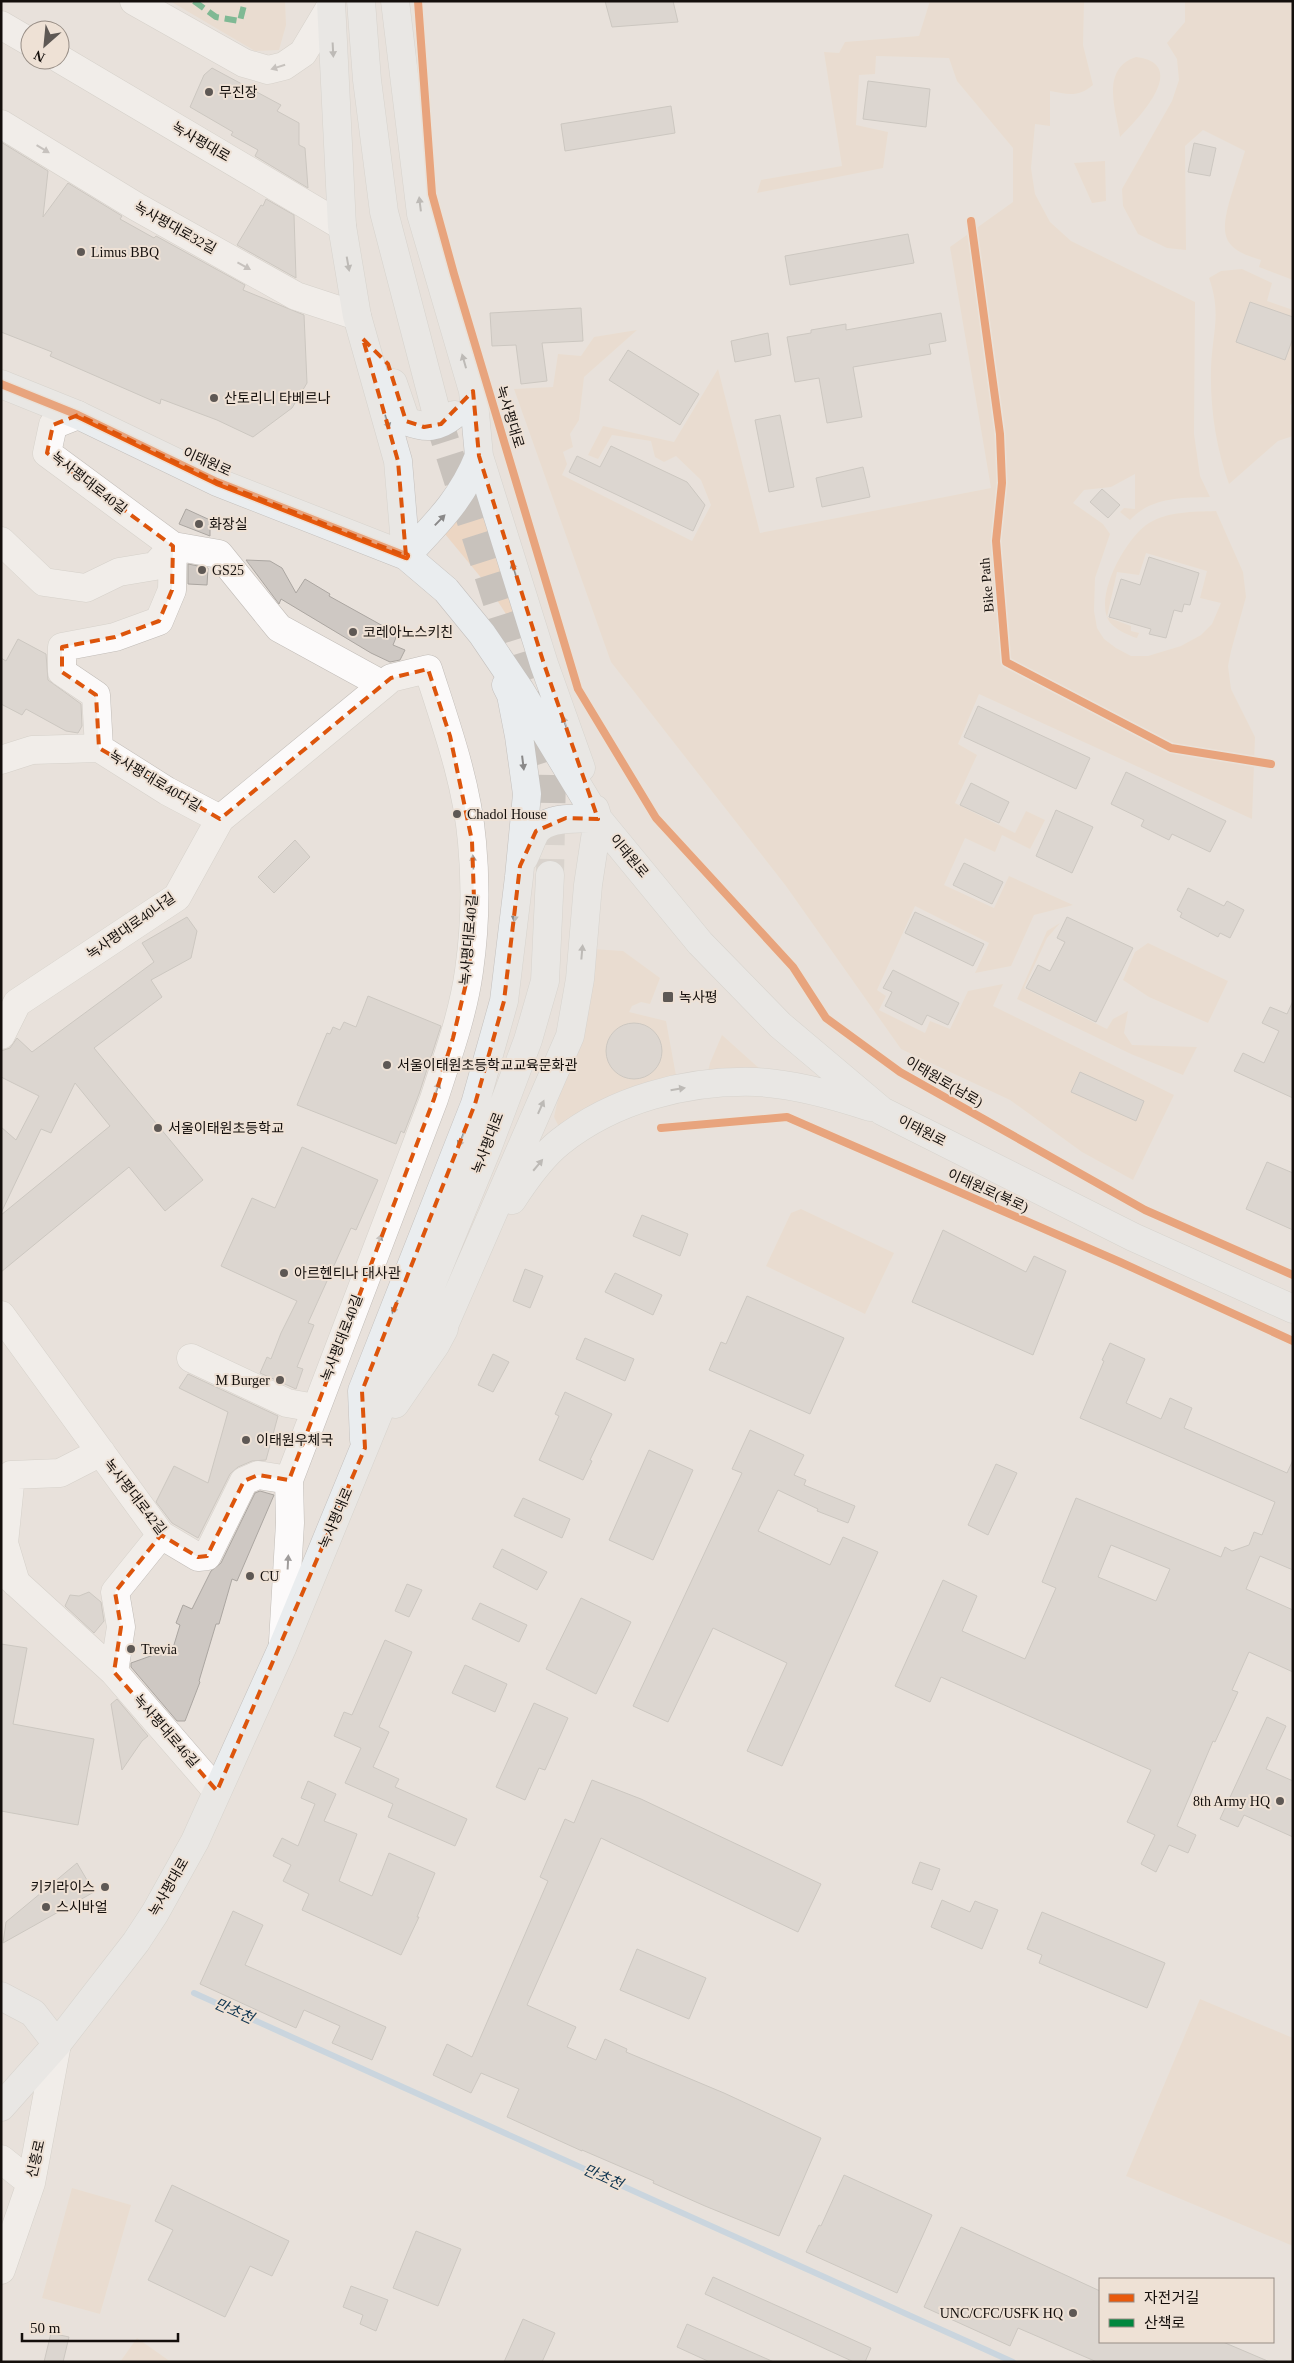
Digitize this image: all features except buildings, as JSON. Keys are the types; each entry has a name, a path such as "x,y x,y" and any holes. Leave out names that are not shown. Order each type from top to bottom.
{"main road":[{"path":"361,1 367,80 384,212 437,415"},
{"path":"395,1 421,214 473,391 479,456 544,664 598,819 588,885 580,978 570,1036 436,1344"},
{"path":"331,3 342,226 360,327 398,461 406,556"},
{"path":"360,327 388,364 406,421 424,427 442,424 457,412 473,391"},
{"name":"이태원로","path":"1,384 78,415 217,482 406,556 446,590 482,634 520,690 598,819 700,943 780,1025 882,1111 1134,1237 1293,1308"},
{"path":"406,556 450,510 472,474 479,456"},
{"path":"365,1448 362,1391 475,1104 504,1001 520,866 526,794 519,736 511,695 482,634"},
{"path":"520,866 536,831 566,818 598,819"},
{"name":"녹사평대로","path":"1,2107 57,2044 136,1942 155,1913 195,1841 283,1646 487,1150 528,1040 545,981 550,875"},
{"path":"365,1448 436,1344 501,1219 519,1189 559,1143 601,1116 625,1104 670,1090 728,1083 756,1082 790,1086 848,1100 882,1111"},
{"path":"1,1996 33,2013 57,2044"}],"street":[{"path":"134,1 244,63 268,70 284,66 302,53 331,3"},
{"path":"1,25 20,36"},
{"name":"녹사평대로","path":"70,65 342,226"},
{"name":"녹사평대로32길","path":"1,124 137,207 296,296 360,327"},
{"name":"녹사평대로40길","path":"78,415 53,425 47,453 172,546 219,554 279,628 384,685 391,678 428,669 450,736 472,841 474,898 469,971 453,1038 434,1099 289,1480 290,1523 283,1646"},
{"path":"1,541 44,582 86,588 119,572 155,566 172,546"},
{"path":"99,748 96,695 62,672 62,647 115,637 158,621 172,590 172,546"},
{"name":"녹사평대로40나길","path":"1,1035 17,1003 177,897 220,819 384,685"},
{"name":"녹사평대로40다길","path":"1,760 32,750 99,748 167,791 220,819"},
{"name":"녹사평대로42길","path":"1,1315 161,1535 198,1557 207,1556 244,1481 258,1475 289,1480"},
{"path":"191,1358 287,1403 315,1408"},
{"name":"녹사평대로46길","path":"101,1452 60,1474 11,1475 4,1543 9,1576 114,1672 218,1791"},
{"path":"114,1672 121,1627 115,1592 161,1535"},
{"name":"신흥로","path":"1,2270 31,2183 57,2044"},
{"path":"1,2159 31,2183"}],"highlighted area":[{"path":"363,339 388,364 406,421 424,427 441,424 473,391 479,456 544,664 598,819 566,818 536,831 520,866 504,1001 475,1104 362,1391 365,1448 217,1791 114,1672 121,1627 115,1592 161,1535 198,1557 207,1556 244,1481 258,1475 289,1480 434,1099 453,1038 469,971 474,899 472,841 450,736 428,669 391,678 220,819 99,748 96,695 62,672 62,647 115,637 159,621 172,590 173,546 47,453 53,425 78,415 217,482 406,556 398,461"}],"shaded area":[{"path":"170,1 285,1 286,25 279,50 255,51"},
{"path":"930,1 1084,1 1083,45 1093,85 1082,92 1072,94 1050,91 1050,126 1035,124 1031,168 1035,194 1050,222 1071,241 1195,302 1194,434 1200,476 1210,497 1167,500 1147,507 1130,520 1120,512 1124,508 1135,509 1135,474 1111,487 1084,490 1073,503 1103,524 1110,534 1095,578 1094,611 1097,628 1104,639 1131,656 1148,656 1181,646 1201,635 1212,624 1221,603 1200,598 1207,571 1146,553 1139,575 1117,572 1107,617 1105,606 1106,593 1110,579 1123,552 1140,530 1149,523 1173,514 1216,511 1243,572 1246,597 1228,666 1231,689 1255,737 1252,819 979,694 958,744 977,755 955,803 1015,833 1026,811 1045,820 1030,849 1002,835 995,852 965,838 944,885 994,908 1009,876 1073,905 1034,915 1011,966 975,973 989,943 915,906 877,990 886,996 879,1010 925,1033 930,1021 950,1029 968,991 1003,984 993,1006 1174,1095 1133,1180 1082,1152 1010,1100 901,1049 786,886 611,662 514,389 553,387 558,354 581,356 594,337 637,330 584,377 579,420 570,434 573,447 563,452 567,464 562,475 692,541 711,505 701,480 676,456 664,462 655,457 651,441 612,435 598,459 588,455 603,426 674,442 718,369 760,533 991,488 950,247 1013,202 1013,148 957,81 949,58 876,56 875,74 859,75 856,125 888,132 883,168 757,193 761,180 842,166 824,52 839,53 845,42 919,36"},
{"path":"1185,1 1293,1 1293,280 1259,267 1261,260 1238,251 1227,239 1225,222 1227,212 1245,151 1203,130 1185,146 1186,250 1167,248 1138,234 1123,206 1122,189 1172,101 1179,80 1177,59 1167,43 1185,22"},
{"path":"1136,57 1152,62 1159,70 1160,81 1147,107 1120,137 1114,103 1114,80 1118,71 1125,63"},
{"path":"1105,161 1106,201 1092,203 1074,163"},
{"path":"1242,269 1272,283 1267,301 1293,310 1293,403 1290,405 1293,436 1278,441 1229,484 1217,442 1213,413 1211,369 1216,313 1209,278 1221,271"},
{"path":"475,489 527,637 522,639 488,586 445,534 467,508"},
{"path":"1107,617 1131,626 1131,631 1139,633 1137,638 1115,627"},
{"path":"1060,923 1047,938 1024,988 1107,1029 1113,1019 1128,1011 1124,1033 1132,1045 1197,1047 1183,1075 1131,1054 1017,999 1047,931"},
{"path":"1148,943 1228,981 1208,1023 1149,997 1123,980 1135,952"},
{"path":"592,949 623,951 660,978 650,1004 641,1002 632,1006 629,1012 666,1021 677,1081 564,1126 558,1125 554,1117"},
{"path":"722,1035 761,1070 705,1084 710,1063"},
{"path":"801,1209 894,1253 865,1314 766,1266 791,1213"},
{"path":"1200,1999 1293,2038 1293,2246 1126,2176"},
{"path":"72,2188 131,2205 100,2314 42,2298"},
{"path":"137,2338 171,2362 120,2362"}],"waterway":[{"name":"만초천","path":"194,1993 1013,2362"}],"tunnel":[{"path":"437,415 552,774 550,875"}],"marked path":[{"path":"194,1 216,17 240,21 245,1"}],"cycle path":[{"name":"이태원로(남로)","path":"418,1 432,194 454,274 578,689 656,818 793,967 826,1018 900,1072 1145,1210 1293,1275"},
{"name":"Bike Path","path":"971,221 1000,434 1002,483 996,541 1006,662 1171,748 1271,764"},
{"path":"1,384 78,415 217,482 406,556"},
{"name":"이태원로(북로)","path":"661,1128 787,1117 1120,1262 1293,1341"}],"place":[{"name":"무진장","path":"209,92"},
{"name":"Limus BBQ","path":"81,252"},
{"name":"산토리니 타베르나","path":"214,398"},
{"name":"화장실","path":"199,524"},
{"name":"GS25","path":"202,570"},
{"name":"코레아노스키친","path":"353,632"},
{"name":"Chadol House","path":"457,814"},
{"name":"녹사평","path":"668,997"},
{"name":"서울이태원초등학교교육문화관","path":"387,1065"},
{"name":"서울이태원초등학교","path":"158,1128"},
{"name":"아르헨티나 대사관","path":"284,1273"},
{"name":"M Burger","path":"280,1380"},
{"name":"이태원우체국","path":"246,1440"},
{"name":"CU","path":"250,1576"},
{"name":"Trevia","path":"131,1649"},
{"name":"8th Army HQ","path":"1280,1801"},
{"name":"키키라이스","path":"105,1887"},
{"name":"스시바얼","path":"46,1907"},
{"name":"UNC/CFC/USFK HQ","path":"1073,2313"}]}
